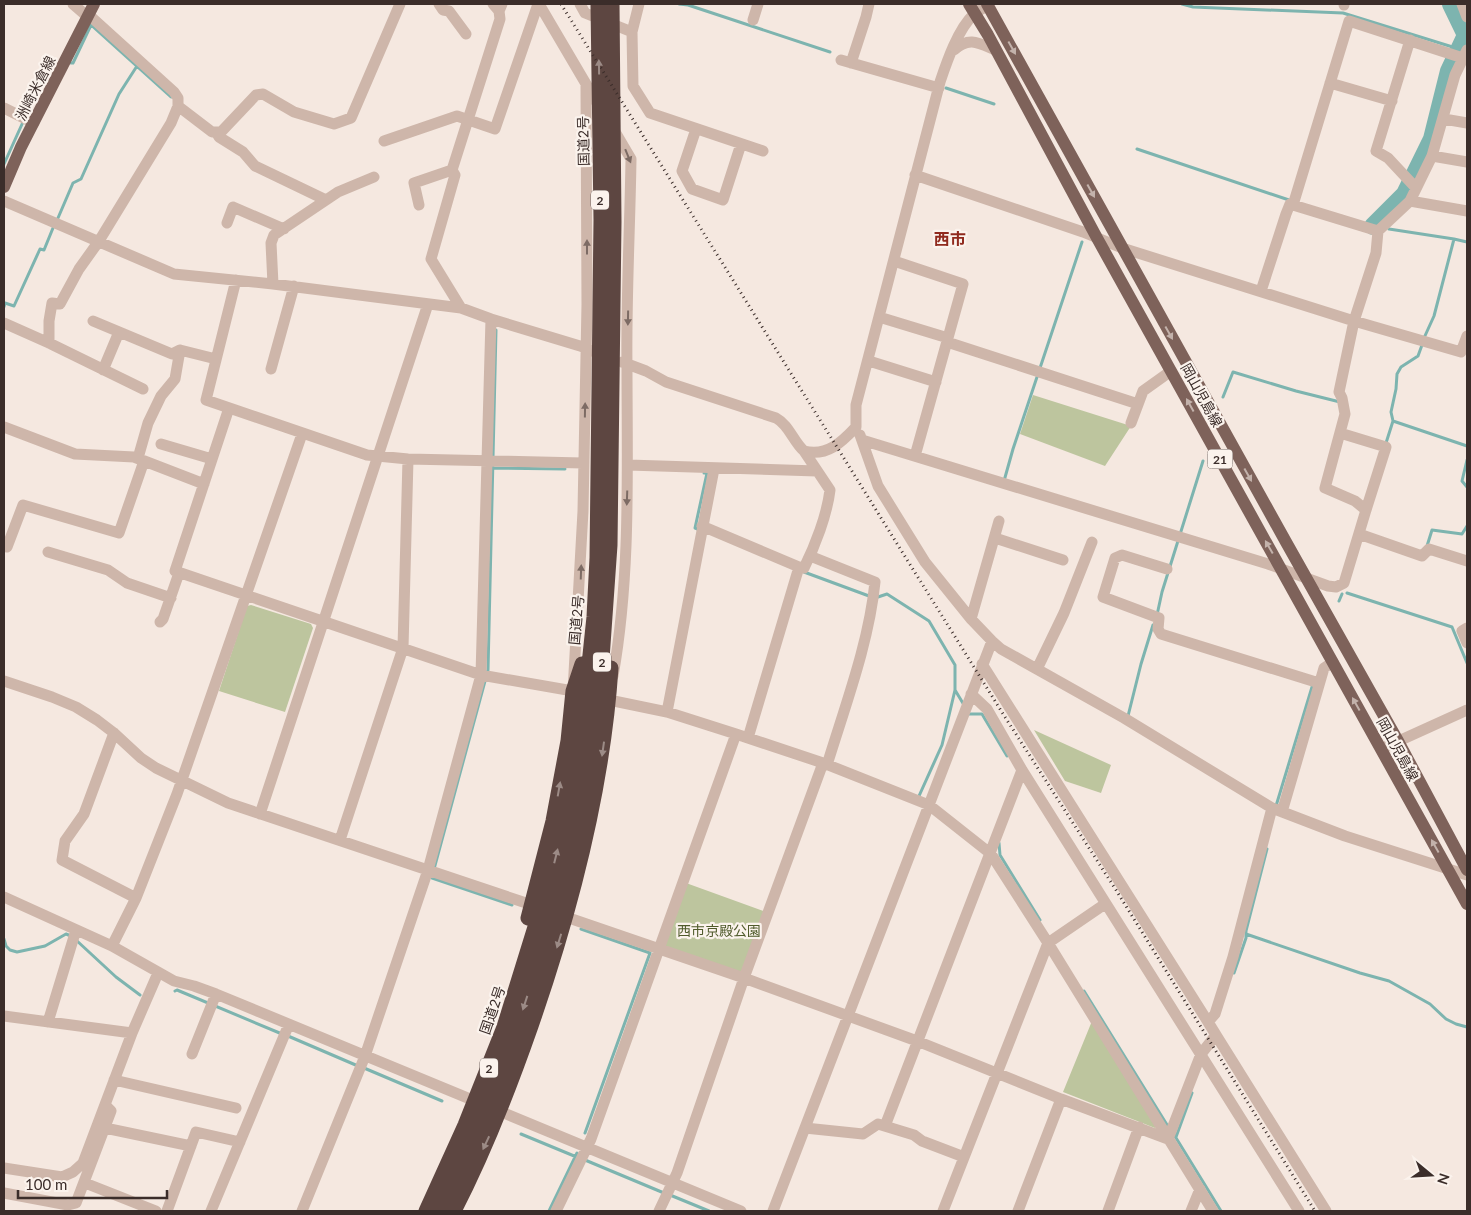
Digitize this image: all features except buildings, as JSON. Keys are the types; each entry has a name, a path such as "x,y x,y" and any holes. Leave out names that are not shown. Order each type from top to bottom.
{"highway":[{"path":"612,42 619,4"},
{"name":"国道2号","path":"440,1211 477,1130 516,1030 545,922 552,872 571,787 586,684 594,617 614,222 612,42 601,5"},
{"name":"国道2号","path":"426,1211 465,1125 545,922 576,829 592,745 601,673 606,610 612,478 606,395 601,220 601,5"},
{"path":"454,1211 500,1111 546,982 566,917 587,832 603,750 609,700 618,545 612,478"},
{"path":"418,1211 447,1149 497,1023 532,905 553,821 568,741 574,691 594,617"}],"main road":[{"name":"岡山児島線","path":"988,5 1398,741 1467,870"},
{"name":"岡山児島線","path":"972,9 1467,904"},
{"name":"洲崎米倉線","path":"4,186 28,119 90,12"}],"street":[{"path":"73,4 90,12 174,92 178,103 212,132 221,132 256,95 263,94 294,112 334,124 351,118 400,4"},
{"path":"439,4 443,10 449,11 466,34"},
{"path":"538,4 631,159 626,364 628,465 620,636 609,700 667,712 736,734 825,764 929,805 991,854 1051,941 1171,1134 1213,1211"},
{"path":"384,141 457,116 495,128 538,4"},
{"path":"580,4 585,13 632,32"},
{"path":"639,4 632,32 633,86 650,113 763,151"},
{"path":"753,20 758,4"},
{"path":"869,4 866,17 846,61 939,88"},
{"path":"1462,4 1467,17"},
{"path":"988,5 972,9 951,53 939,88 856,405 856,427 878,486 925,562 971,619 1002,649 1124,718 1277,810 1345,836 1467,875"},
{"path":"461,308 431,259 454,175 452,170 500,19 498,6"},
{"path":"1293,205 1349,21 1461,55 1432,156 1412,184 1410,201 1378,231 1376,253 1354,321 1339,392 1346,414 1324,488 1355,501 1366,510"},
{"path":"1410,40 1376,151 1388,158 1412,184"},
{"path":"951,53 964,43 969,42 978,42 995,50"},
{"path":"1330,83 1392,101"},
{"path":"229,408 174,571 484,676 574,691 583,520 586,348 586,84"},
{"path":"49,343 49,321 52,303 60,304 171,123 178,103"},
{"path":"4,108 28,119"},
{"path":"1444,118 1467,123"},
{"path":"696,128 682,171 692,190 723,200 741,144"},
{"path":"216,132 219,137 243,152 255,166 326,200"},
{"path":"1432,156 1467,162"},
{"path":"419,205 414,183 452,170"},
{"path":"915,175 1074,229 1122,248 1354,321 1461,352 1467,336"},
{"path":"273,284 271,243 274,234 338,192 374,178"},
{"path":"1410,201 1467,212"},
{"path":"4,202 174,274 294,286 461,308 586,348 646,371 666,382 776,418 783,423 830,490 829,500 804,568 799,569 702,529"},
{"path":"1261,291 1290,204 1378,231"},
{"path":"227,223 233,207 284,228"},
{"path":"894,261 963,284 915,456"},
{"path":"236,280 206,400 367,455 408,459 583,463"},
{"path":"271,369 294,286"},
{"path":"260,814 428,304"},
{"path":"880,317 1138,404"},
{"path":"302,1211 362,1063 432,872 484,676 491,461 491,319"},
{"path":"93,321 172,354 180,350 216,358"},
{"path":"4,323 143,389"},
{"path":"103,370 119,332"},
{"path":"7,547 23,505 119,533 141,459 148,422 161,396 175,379 180,350"},
{"path":"868,360 936,382"},
{"path":"1131,423 1143,391 1171,371"},
{"path":"4,427 69,452 141,459 204,484"},
{"path":"804,451 825,452 841,442 856,427"},
{"path":"862,440 1336,587 1344,583 1386,446 1340,432"},
{"path":"112,946 136,898 182,781 302,434"},
{"path":"160,444 212,459"},
{"path":"340,840 403,648 408,459"},
{"path":"628,465 714,469 817,470"},
{"path":"667,712 714,469"},
{"path":"971,619 999,521"},
{"path":"1359,534 1422,556 1429,549 1467,560"},
{"path":"995,538 1063,560"},
{"path":"1037,669 1064,613 1092,542"},
{"path":"48,552 108,570 127,583 171,598"},
{"path":"1167,569 1122,555 1115,558 1103,597 1160,618 1158,629 1161,634 1319,683"},
{"path":"659,1211 669,1190 744,978 825,764 859,658 874,597 875,582 810,556"},
{"path":"748,738 799,569"},
{"path":"160,622 163,619 179,573"},
{"path":"1467,628 1462,631 1467,643"},
{"path":"773,1211 992,641"},
{"path":"1208,1022 1215,1014 1234,957 1277,810 1324,668 1333,662"},
{"path":"982,664 1326,1211"},
{"path":"4,681 76,707 97,720 141,758 156,768 223,801 532,905"},
{"path":"967,703 987,709 1020,774 1106,904 1299,1211"},
{"path":"1381,749 1467,710"},
{"path":"114,733 84,814 65,841 62,860 136,898"},
{"path":"556,1211 584,1155 736,734"},
{"path":"885,1126 991,854 1020,774"},
{"path":"4,898 75,935 112,946 182,984 194,986 213,1001 285,1032 362,1063 500,1111 584,1155 669,1190 741,1211"},
{"path":"943,1211 1051,941 1106,904"},
{"path":"566,917 659,948 918,1041 1061,1099 1140,1127 1171,1134"},
{"path":"48,1022 75,935"},
{"path":"4,1168 62,1176 72,1172 83,1163 132,1033 158,972"},
{"path":"192,1054 213,1001"},
{"path":"4,1016 132,1033"},
{"path":"212,1211 285,1032"},
{"path":"1171,1134 1201,1054 1216,1035"},
{"path":"114,1080 236,1108"},
{"path":"1018,1211 1061,1099"},
{"path":"4,1192 72,1205 76,1203 111,1111 105,1105"},
{"path":"805,1128 863,1134 878,1124 914,1135 922,1141 964,1157"},
{"path":"1108,1211 1140,1127"},
{"path":"105,1128 191,1146"},
{"path":"167,1211 196,1132 240,1142"},
{"path":"85,1183 156,1211"},
{"path":"1191,1211 1200,1189"}],"green space":[{"path":"1033,395 1131,426 1105,466 1020,434"},
{"path":"251,605 311,624 313,628 285,712 219,691 247,606"},
{"path":"1034,730 1111,765 1101,793 1065,781"},
{"name":"西市京殿公園","path":"686,883 766,912 745,970 738,972 663,945"},
{"path":"1092,1021 1156,1125 1155,1128 1063,1092"}],"waterway":[{"path":"679,4 688,5 830,52"},
{"path":"1182,4 1193,7 1343,13 1459,49"},
{"path":"1373,226 1405,194 1432,139 1449,71 1466,35 1451,4"},
{"path":"90,24 171,97"},
{"path":"71,63 73,63 91,25"},
{"path":"25,116 51,64 54,64"},
{"path":"58,218 73,183 81,179 119,94 137,66"},
{"path":"946,88 994,104"},
{"path":"4,164 23,122"},
{"path":"1137,149 1289,200"},
{"path":"4,307 5,303 14,306 40,249 44,250 53,228"},
{"path":"1389,229 1454,239 1434,316 1424,338"},
{"path":"1454,239 1467,242"},
{"path":"1004,481 1082,242"},
{"path":"434,869 488,670 496,330"},
{"path":"1422,345 1418,356 1401,367 1397,374 1391,412 1393,421 1467,446"},
{"path":"1223,397 1233,372 1340,402"},
{"path":"1386,443 1393,421"},
{"path":"1467,460 1462,481 1467,487"},
{"path":"1157,615 1162,592 1203,461"},
{"path":"493,468 565,469"},
{"path":"700,530 695,528 707,473 704,473"},
{"path":"1427,546 1432,530 1462,534 1467,526"},
{"path":"804,572 869,596 878,597 887,594 929,621 955,665 955,690 942,745 919,796"},
{"path":"1347,593 1452,627 1467,663"},
{"path":"1339,601 1342,594"},
{"path":"1128,716 1153,625"},
{"path":"1276,806 1312,687"},
{"path":"955,690 964,705"},
{"path":"968,712 969,714 982,714 1007,756"},
{"path":"999,843 1000,855 1040,920"},
{"path":"1234,973 1246,938 1246,931 1267,849"},
{"path":"432,875 432,878 512,905"},
{"path":"581,929 650,953 585,1133"},
{"path":"4,939 6,946 10,950 17,952 45,946 66,934 71,936"},
{"path":"1246,934 1389,981 1430,1004 1446,1019 1467,1027"},
{"path":"76,940 116,977 140,995"},
{"path":"175,991 177,990 282,1034"},
{"path":"1084,991 1169,1128"},
{"path":"288,1036 358,1066"},
{"path":"364,1068 442,1101"},
{"path":"1176,1137 1192,1093"},
{"path":"1173,1133 1221,1211"},
{"path":"521,1134 579,1158"},
{"path":"549,1211 577,1153"},
{"path":"585,1160 664,1193"},
{"path":"670,1195 709,1211"}],"railway":[{"path":"561,4 1315,1211"}],"district":[{"name":"西市","path":"950,238"}]}
